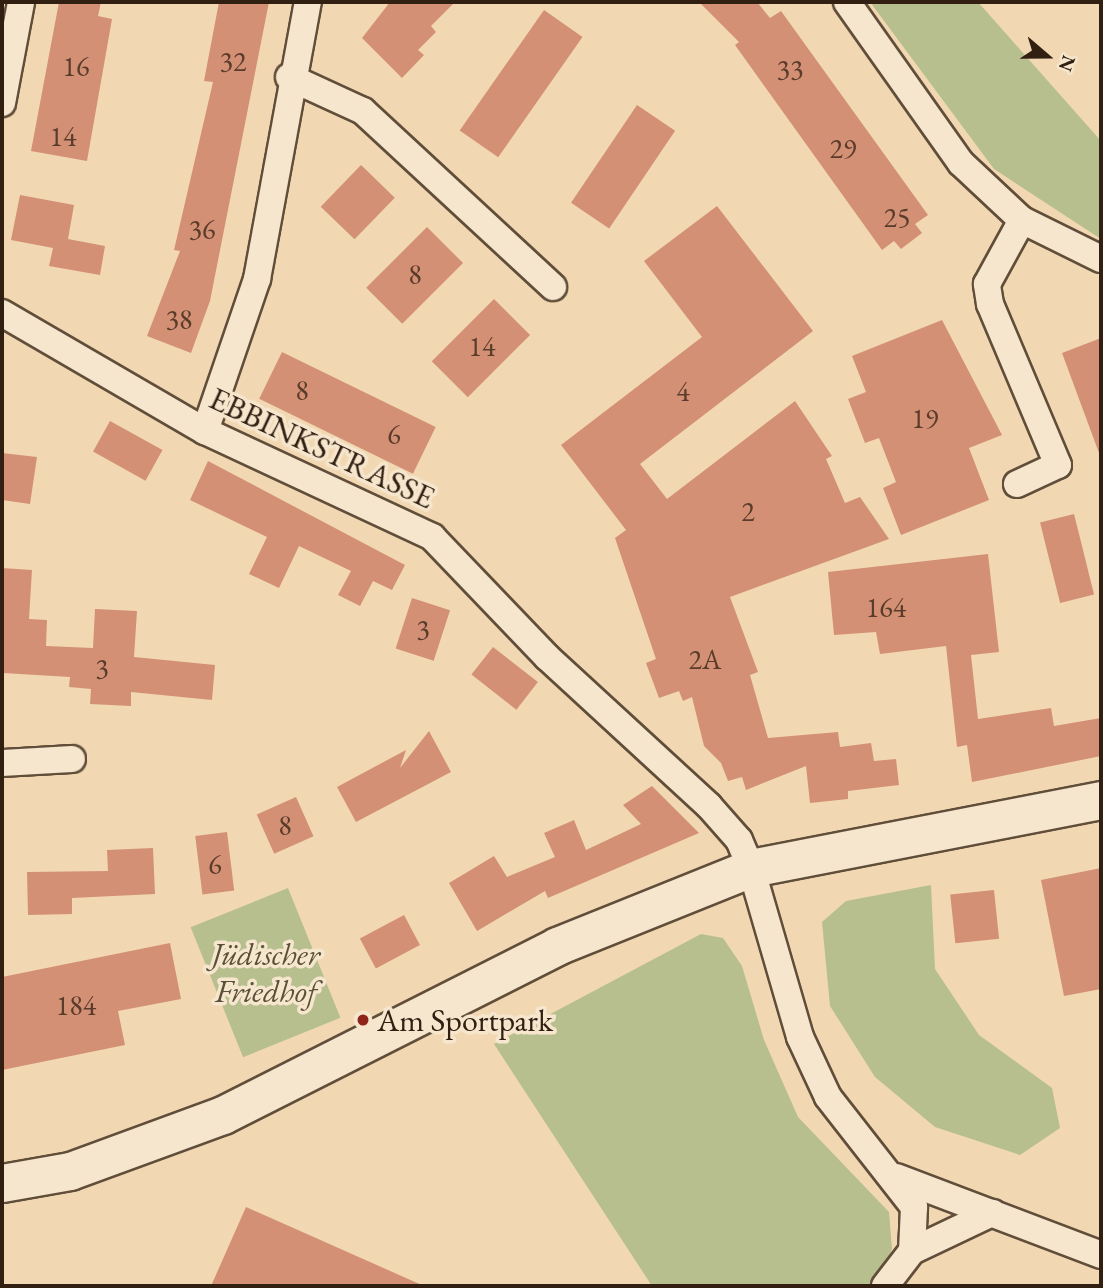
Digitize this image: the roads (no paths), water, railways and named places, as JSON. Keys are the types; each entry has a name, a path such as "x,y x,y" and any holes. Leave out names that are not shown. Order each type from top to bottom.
{"street":[{"path":"2,103 22,2"},
{"path":"205,431 257,279 289,77 308,2"},
{"path":"847,2 961,163 1022,220 1101,259"},
{"path":"289,77 363,111 553,287"},
{"path":"1017,484 1058,465 990,304 987,284 1022,220"},
{"name":"EBBINKSTRASSE","path":"2,313 205,431 432,537 547,657 709,806 738,840 751,868"},
{"path":"2,763 72,759"},
{"path":"2,1183 70,1171 223,1115 556,946 751,868 1101,800"},
{"path":"751,868 800,1037 828,1097 860,1142 896,1177 915,1207 912,1251"},
{"path":"896,1177 1101,1255"},
{"path":"885,1286 912,1251 992,1213"}],"place":[{"name":"Am Sportpark","path":"363,1020"}],"park label":[{"name":"Jüdischer Friedhof","path":"266,974"}]}
